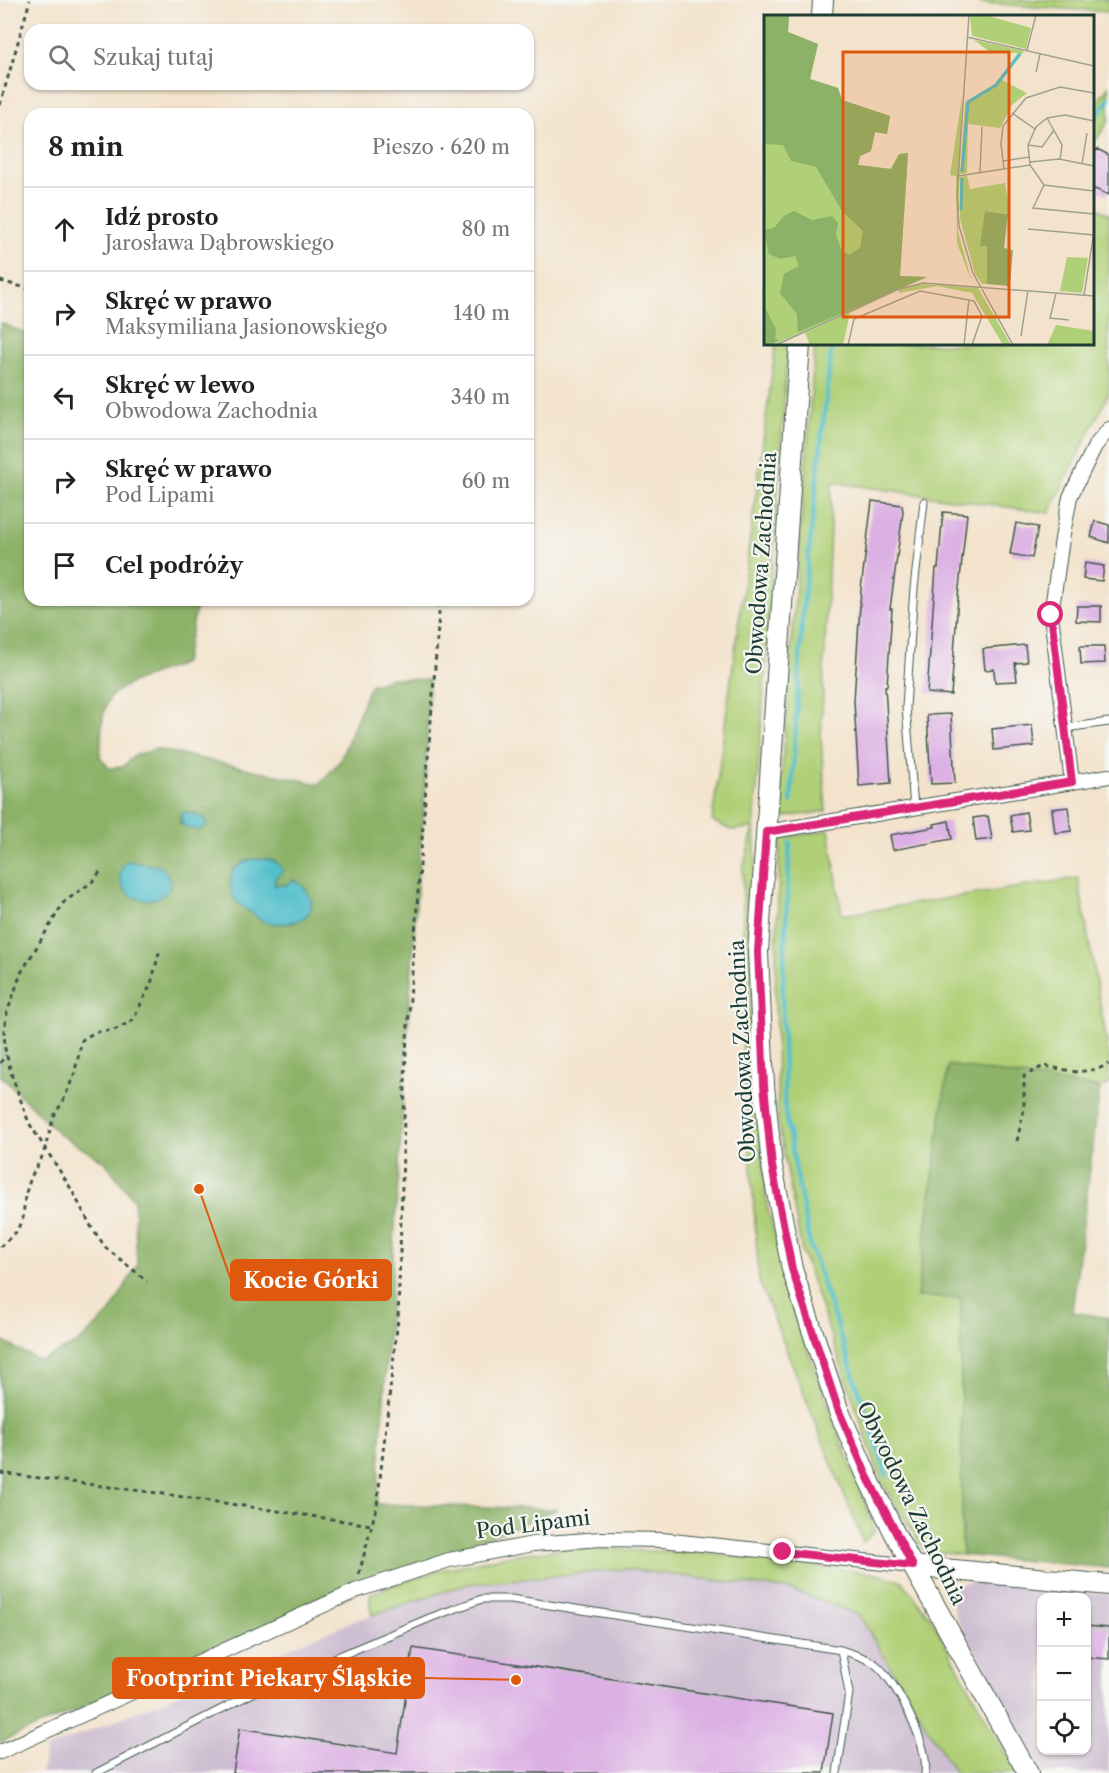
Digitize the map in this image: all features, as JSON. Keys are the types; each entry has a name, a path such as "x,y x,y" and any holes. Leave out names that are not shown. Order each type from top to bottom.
{"main road":[{"path":"822,15 823,0"},
{"name":"Obwodowa Zachodnia","path":"800,345 758,952 764,1085 772,1166 792,1269 838,1409 867,1476 913,1566 1028,1773"},
{"name":"Pod Lipami","path":"913,1566 1109,1585"}],"street":[{"path":"1072,782 1051,615 1062,539 1071,497 1095,446 1109,429"},
{"path":"766,832 1109,776"},
{"name":"Pod Lipami","path":"0,1752 355,1591 449,1560 533,1544 601,1539 662,1540 913,1566"}],"lane":[{"path":"914,808 906,706 914,588 924,502"},
{"path":"1065,728 1109,722"},
{"path":"96,1773 259,1690 432,1617 482,1599 511,1599 841,1650 861,1657 876,1665 889,1681 918,1733 924,1750 925,1773"},
{"path":"837,1773 849,1693 841,1650"}],"path":[{"path":"0,105 30,0"},
{"path":"0,282 24,288"},
{"path":"355,1591 376,1505 398,1319 406,1052 440,606"},
{"path":"100,872 93,882 64,902 21,973 7,1013 4,1031 6,1055 22,1108 29,1123 106,1248 147,1281"},
{"path":"0,1247 16,1232 23,1218 25,1196 54,1116 74,1075 82,1040 95,1032 114,1030 132,1021 151,984 160,949"},
{"path":"0,1063 6,1055"},
{"path":"1017,1141 1024,1109 1024,1076 1044,1066 1077,1072 1098,1069 1109,1064"},
{"path":"0,1473 138,1490 371,1525"}],"shaded area":[{"path":"626,1569 792,1590 859,1615 960,1773 41,1773 46,1749 354,1621 467,1584"},
{"path":"973,1581 1109,1594 1109,1773 1044,1773 956,1617 951,1598 956,1586"}],"green space":[{"path":"977,0 1109,0 1109,12 980,3"},
{"path":"1109,86 1109,121 1094,143 1094,107"},
{"path":"1094,206 1109,214 1109,393 1049,513 832,482 821,738 826,811 778,818 815,345 1094,345"},
{"path":"0,323 24,333 24,606 197,606 184,663 131,683 108,701 102,721 100,757 109,768 123,767 133,756 156,749 319,784 340,761 370,685 391,678 429,680 424,810 377,1504 557,1509 0,1742 0,1340 40,1361 78,1343 110,1313 137,1265 134,1200 105,1162 59,1134 0,1075","holes":["181,813 198,815 199,831 180,824","266,859 276,876 275,885 287,885 293,880 298,882 294,923 271,922 255,915 230,883 234,869"]},
{"path":"776,345 788,345 754,827 756,864 750,1006 767,1206 802,1335 875,1531 863,1542 759,1281 743,1051 743,868 754,828 731,830 712,821"},
{"path":"829,830 842,915 1078,878 1109,1056 1109,1084 1100,1088 948,1066 917,1297 961,1297 962,1555 925,1551 882,1483 802,1252 778,1121 775,998 780,839"},
{"path":"948,1065 1100,1088 1072,1312 1109,1318 1109,1568 962,1555 961,1298 917,1297"},
{"path":"575,1548 704,1553 872,1573 902,1581 931,1618 1016,1773 955,1773 859,1615 792,1590 626,1569 467,1584 372,1615 371,1612 371,1593 444,1569 517,1554"}],"water":[{"path":"186,812 204,818 207,825 199,831 182,825 181,813"},
{"path":"248,860 273,861 279,865 283,872 276,877 275,885 287,885 293,880 304,888 311,900 308,914 295,922 279,924 265,922 236,901 230,885 234,869"},
{"path":"126,861 162,868 169,879 169,889 155,899 145,900 128,893 120,879 121,870"}],"building":[{"path":"1097,149 1109,155 1109,195 1094,189 1094,154"},
{"path":"872,501 902,505 903,512 890,609 892,609 887,686 885,686 891,783 859,786 854,701 861,589"},
{"path":"943,512 967,514 951,695 927,693 936,568 938,568"},
{"path":"1095,521 1109,525 1109,543 1091,537"},
{"path":"1016,523 1038,527 1032,558 1010,554"},
{"path":"1085,563 1104,566 1102,581 1083,579"},
{"path":"1077,606 1101,606 1101,622 1076,621"},
{"path":"1025,645 1027,662 1015,663 1017,681 995,682 994,669 985,670 983,649"},
{"path":"1080,646 1104,646 1105,663 1081,664"},
{"path":"951,714 955,783 931,784 927,715"},
{"path":"1032,725 1034,746 994,750 992,729"},
{"path":"1068,807 1071,831 1055,833 1052,809"},
{"path":"1026,812 1029,830 1013,832 1010,815"},
{"path":"988,816 992,839 976,841 973,818"},
{"path":"949,821 952,839 893,850 890,835 935,827 934,824"},
{"path":"1091,1626 1109,1628 1109,1659 1091,1657"},
{"path":"413,1648 833,1713 824,1773 233,1773 240,1728 397,1753"}],"waterway":[{"path":"1094,119 1109,99"},
{"path":"791,802 803,606 832,345"},
{"path":"790,843 782,1005 785,1112 810,1245 887,1476"}],"place":[{"name":"Kocie Górki","path":"199,1189"},
{"name":"Footprint Piekary Śląskie","path":"516,1680"}],"route":[{"path":"783,1552 913,1566 867,1476 838,1409 792,1269 772,1166 764,1085 758,952 766,832 1072,782 1051,615"}]}
